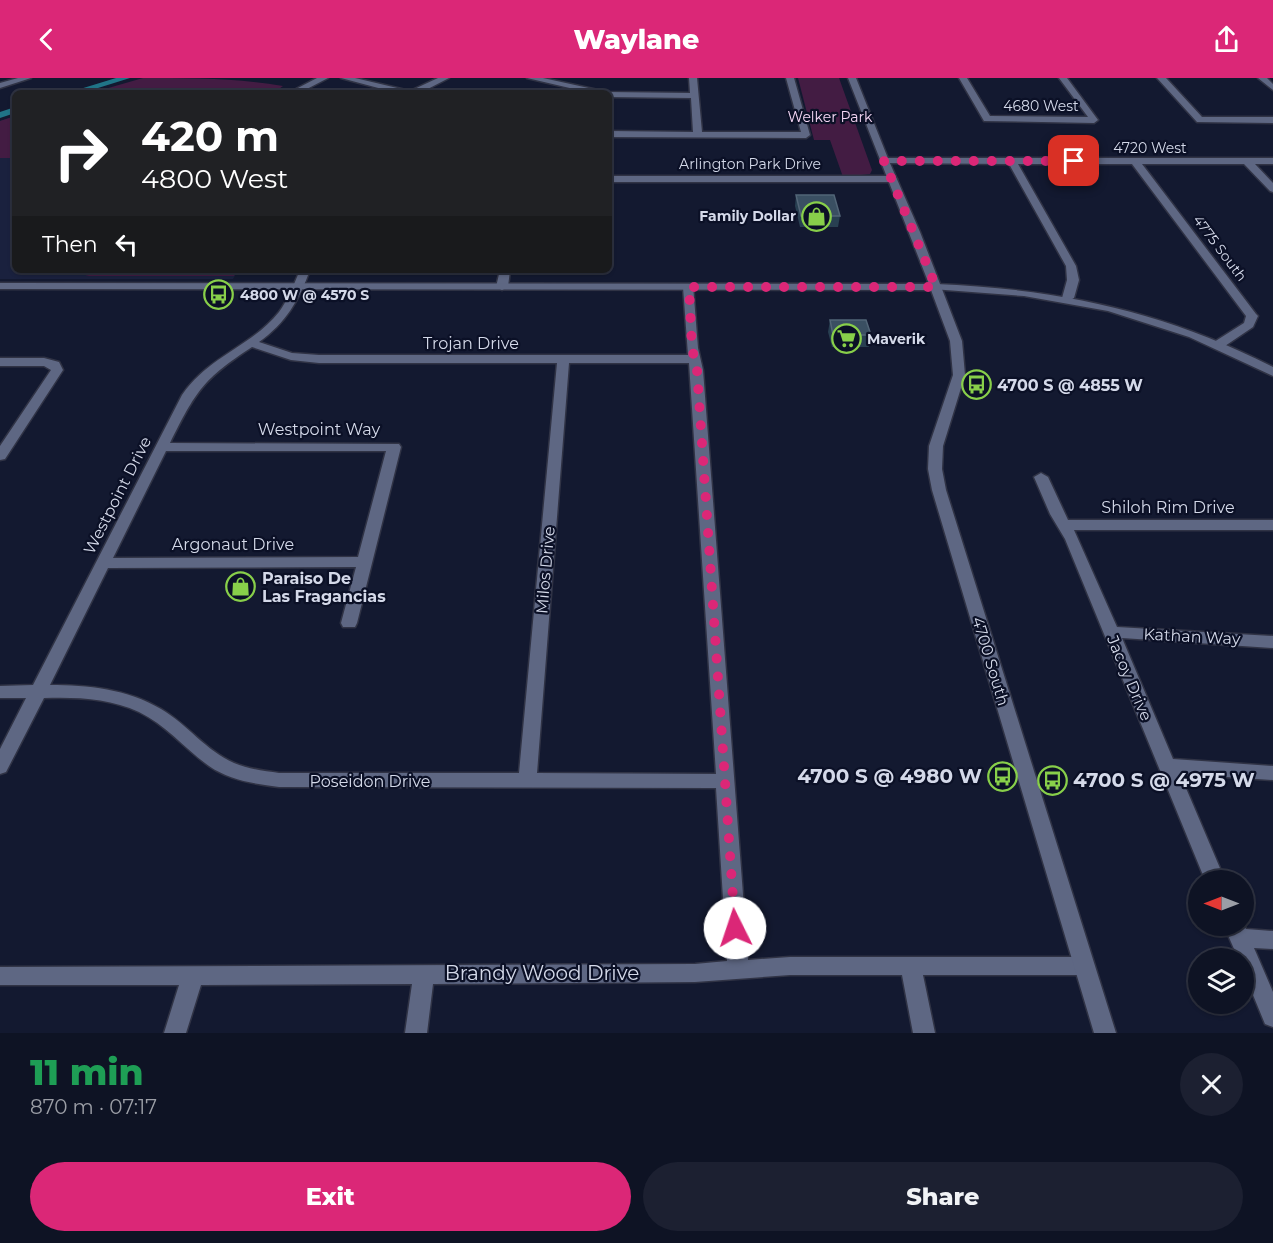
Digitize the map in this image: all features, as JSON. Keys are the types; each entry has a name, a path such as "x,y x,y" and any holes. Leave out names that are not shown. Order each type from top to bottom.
{"street":[{"path":"0,86 27,78"},
{"path":"300,89 324,78"},
{"path":"345,78 395,90"},
{"path":"419,90 445,78"},
{"path":"531,78 589,90"},
{"path":"693,78 698,135"},
{"path":"612,134 806,135 790,78"},
{"name":"4700 South","path":"852,78 956,341 959,375 936,446 935,469 939,490 1105,1033"},
{"name":"4680 West","path":"963,78 987,120 1094,120 1063,78"},
{"path":"1161,78 1200,120 1273,120"},
{"path":"1262,78 1273,88"},
{"path":"612,94 694,96"},
{"name":"4720 West","path":"884,161 1273,162"},
{"path":"1012,161 1071,266 1073,280 1068,298"},
{"name":"4775 South","path":"1135,161 1249,311 1251,316 1249,325 1218,345"},
{"path":"1247,161 1273,189"},
{"name":"Arlington Park Drive","path":"612,179 892,179"},
{"name":"Westpoint Drive","path":"0,767 193,388 213,367 250,343 279,320 287,309 304,273"},
{"path":"502,287 504,273"},
{"path":"0,286 936,287 1008,290 1068,298 1153,320 1218,345 1273,372"},
{"path":"689,287 697,370 738,970"},
{"name":"Trojan Drive","path":"250,343 297,357 319,359 695,359"},
{"name":"Milos Drive","path":"526,781 563,359"},
{"path":"0,362 44,362 55,365 57,370 0,456"},
{"name":"Westpoint Way","path":"161,447 394,447 363,562"},
{"name":"Jacoy Drive","path":"1041,477 1072,539 1211,870"},
{"name":"Shiloh Rim Drive","path":"1063,525 1273,525"},
{"name":"Argonaut Drive","path":"103,562 363,562"},
{"path":"349,623 363,562"},
{"name":"Kathan Way","path":"1111,633 1168,634 1273,642"},
{"name":"Poseidon Drive","path":"0,692 92,694 134,703 165,720 215,761 229,768 265,778 311,781 725,781"},
{"path":"1167,766 1273,773"},
{"path":"1239,936 1273,1017"},
{"path":"1254,936 1273,940"},
{"name":"Brandy Wood Drive","path":"0,976 695,973 790,966 1084,966"},
{"path":"911,966 924,1033"},
{"path":"416,1033 424,974"},
{"path":"176,1033 193,975"}],"shaded area":[{"path":"12,117 12,273 236,273 233,279 0,279 0,121"}],"green space":[{"path":"143,78 196,78 249,81 283,86 279,89 285,90 101,90"},
{"name":"Welker Park","path":"798,78 839,78 872,170 870,174 843,177 830,140 814,140"},
{"path":"12,117 12,158 0,158 0,121"},
{"path":"77,273 236,273 234,276 89,276"}],"building":[{"path":"796,195 834,195 840,216 801,216"},
{"path":"830,320 866,320 871,335 833,335"}],"waterway":[{"path":"83,90 126,78"},
{"path":"0,115 12,111"}],"place":[{"name":"Family Dollar","path":"817,216"},
{"name":"4800 W @ 4570 S","path":"219,295"},
{"name":"Maverik","path":"846,339"},
{"name":"4700 S @ 4855 W","path":"976,385"},
{"name":"Paraiso De Las Fragancias","path":"241,587"},
{"name":"4700 S @ 4980 W","path":"1003,776"},
{"name":"4700 S @ 4975 W","path":"1052,780"}],"route":[{"path":"735,928 697,370 692,348 689,287 936,287 884,161 1074,161"}]}
